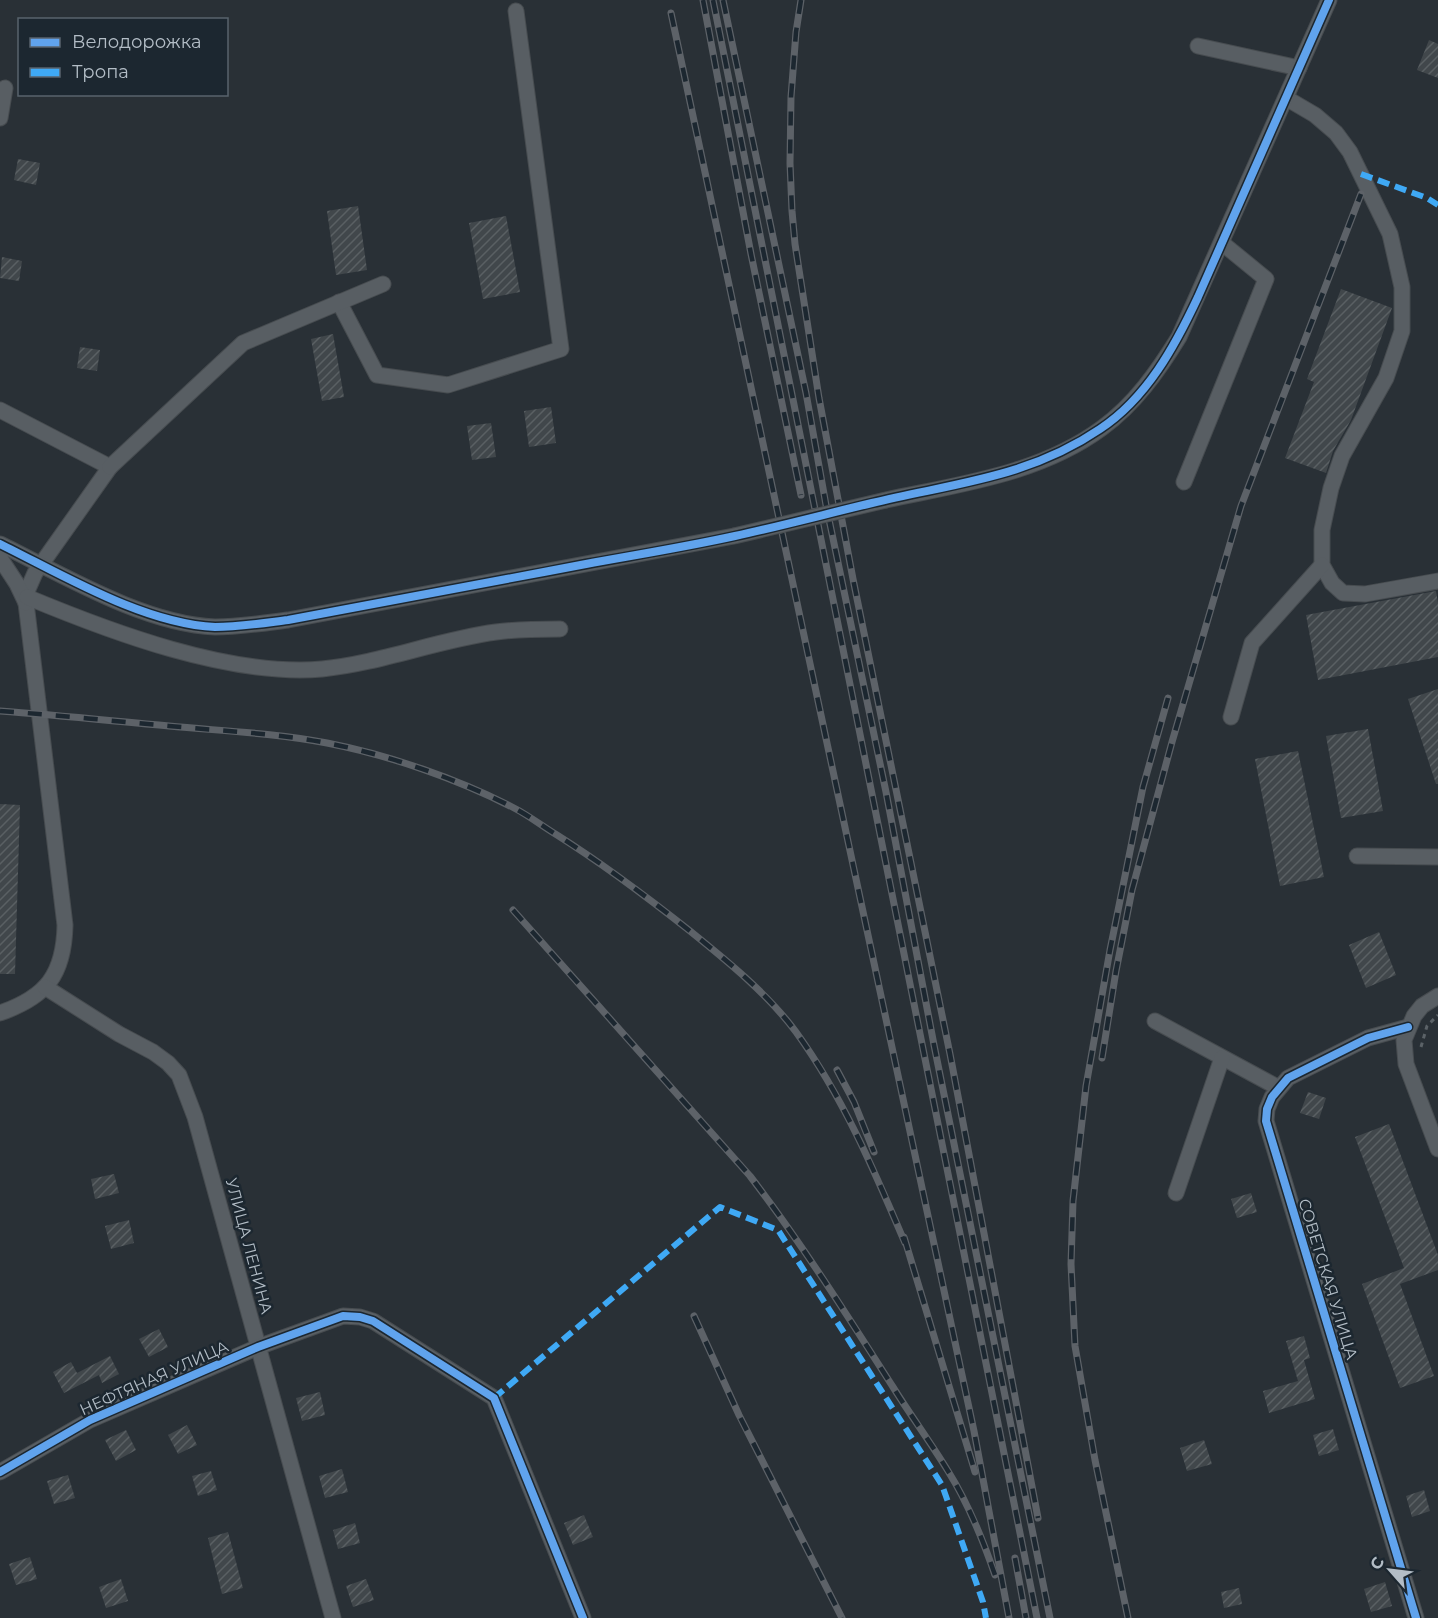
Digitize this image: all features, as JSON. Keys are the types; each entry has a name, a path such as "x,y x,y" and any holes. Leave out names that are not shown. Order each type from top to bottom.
{"street":[{"path":"0,544 118,602 152,615 215,627 288,620 734,536 997,476 1038,463 1068,449 1102,428 1142,390 1161,366 1179,337 1329,0"},
{"path":"339,302 377,375 448,385 561,349 516,11"},
{"path":"1198,46 1299,68"},
{"path":"0,118 4,88"},
{"path":"1286,98 1315,115 1336,133 1350,152 1390,234 1402,287 1402,331 1386,378 1342,456 1331,488 1322,530 1322,565 1332,583 1344,593 1365,594 1438,581"},
{"path":"1184,482 1266,279 1222,243"},
{"path":"0,1013 22,1005 37,996 45,987 61,958 64,944 65,925 27,600 31,580 110,467 243,343 383,284"},
{"path":"0,410 110,467"},
{"path":"0,558 27,600 171,648 246,665 299,670 324,669 497,631 560,628"},
{"path":"1232,717 1252,643 1322,565"},
{"path":"1357,856 1438,857"},
{"name":"УЛИЦА ЛЕНИНА","path":"45,987 110,1029 153,1052 179,1075 195,1117 333,1618"},
{"path":"1438,996 1422,1006 1408,1027 1404,1040 1406,1064 1438,1149"},
{"path":"1155,1022 1279,1088"},
{"name":"СОВЕТСКАЯ УЛИЦА","path":"1408,1027 1368,1038 1288,1078 1279,1088 1267,1109 1266,1121 1416,1618"},
{"path":"1176,1193 1222,1058"},
{"name":"НЕФТЯНАЯ УЛИЦА","path":"0,1472 90,1420 258,1347 344,1316 360,1317 373,1322 494,1398 583,1618"}],"path":[{"path":"1420,1054 1427,1026 1438,1015"}],"building":[{"path":"1429,40 1438,44 1438,78 1417,70"},
{"path":"18,159 40,163 36,185 14,180"},
{"path":"358,206 367,270 336,275 327,211"},
{"path":"506,216 520,292 483,299 469,223"},
{"path":"2,257 22,261 19,281 0,278"},
{"path":"1341,289 1392,308 1351,420 1333,451 1326,473 1285,458 1314,382 1307,379"},
{"path":"333,334 344,397 322,401 311,339"},
{"path":"80,347 100,350 97,371 77,368"},
{"path":"551,407 556,443 529,447 524,411"},
{"path":"491,423 496,457 472,460 467,426"},
{"path":"1436,591 1438,657 1318,680 1306,615"},
{"path":"1438,689 1438,784 1436,784 1408,699"},
{"path":"1368,729 1383,811 1341,818 1326,736"},
{"path":"1298,751 1324,877 1280,886 1255,759"},
{"path":"0,804 20,805 15,974 0,974"},
{"path":"1379,932 1396,975 1366,988 1349,945"},
{"path":"1308,1092 1326,1098 1319,1119 1300,1113"},
{"path":"1389,1124 1438,1255 1438,1270 1400,1284 1434,1376 1400,1388 1362,1284 1404,1268 1355,1137"},
{"path":"114,1174 119,1193 95,1199 91,1179"},
{"path":"1251,1193 1257,1212 1237,1218 1231,1199"},
{"path":"129,1220 134,1243 111,1249 105,1226"},
{"path":"159,1329 168,1347 149,1357 139,1339"},
{"path":"1304,1336 1310,1358 1304,1360 1315,1399 1269,1413 1263,1391 1298,1381 1286,1341"},
{"path":"110,1356 119,1374 102,1383 99,1375 64,1393 53,1372 71,1362 77,1373"},
{"path":"320,1392 325,1415 302,1421 296,1398"},
{"path":"187,1425 197,1445 178,1454 168,1435"},
{"path":"1333,1429 1339,1450 1319,1456 1313,1435"},
{"path":"126,1430 136,1450 116,1461 105,1440"},
{"path":"1204,1440 1212,1464 1187,1471 1180,1448"},
{"path":"342,1469 348,1492 325,1498 319,1476"},
{"path":"211,1471 217,1490 198,1496 192,1476"},
{"path":"68,1475 75,1498 54,1504 47,1481"},
{"path":"1424,1490 1430,1511 1412,1517 1406,1496"},
{"path":"584,1515 593,1537 573,1545 564,1523"},
{"path":"355,1523 360,1543 338,1549 333,1530"},
{"path":"228,1532 243,1588 222,1594 208,1538"},
{"path":"30,1557 37,1579 16,1585 9,1564"},
{"path":"121,1579 128,1601 106,1608 99,1587"},
{"path":"366,1579 374,1600 353,1607 346,1586"},
{"path":"1385,1582 1392,1606 1371,1612 1364,1589"},
{"path":"1239,1588 1242,1604 1224,1608 1221,1592"}],"railway":[{"path":"703,0 751,254 801,495"},
{"path":"713,0 1037,1618"},
{"path":"723,0 806,393 826,505 886,792 934,1045 1050,1618"},
{"path":"801,0 791,97 792,211 819,398 853,579 950,1054 1038,1518"},
{"path":"671,13 974,1431 1009,1618"},
{"path":"1102,1058 1132,890 1172,742 1241,506 1361,194"},
{"path":"1128,1618 1095,1460 1075,1346 1071,1264 1073,1201 1086,1086 1110,950 1143,787 1168,698"},
{"path":"0,711 268,735 327,743 423,769 470,787 519,811 591,857 658,906 732,966 773,1004 813,1057 843,1108 905,1243"},
{"path":"513,910 750,1176 788,1228 948,1471 974,1522 995,1575"},
{"path":"837,1070 854,1102 874,1152"},
{"path":"904,1237 975,1472"},
{"path":"694,1316 739,1415 842,1618"},
{"path":"1015,1558 1026,1618"}],"marked path":[{"path":"1361,174 1427,198 1438,205"},
{"path":"494,1398 720,1207 778,1230 942,1485 983,1602 986,1618"}],"cycle path":[{"path":"0,544 132,608 188,624 233,626 288,620 716,540 990,477 1046,458 1073,445 1117,416 1146,387 1158,370 1180,334 1198,297 1329,0"},
{"path":"1408,1027 1368,1038 1288,1078 1272,1097 1267,1109 1266,1121 1416,1618"},
{"path":"0,1472 90,1420 258,1347 343,1316 360,1317 373,1321 494,1398 583,1618"}]}
